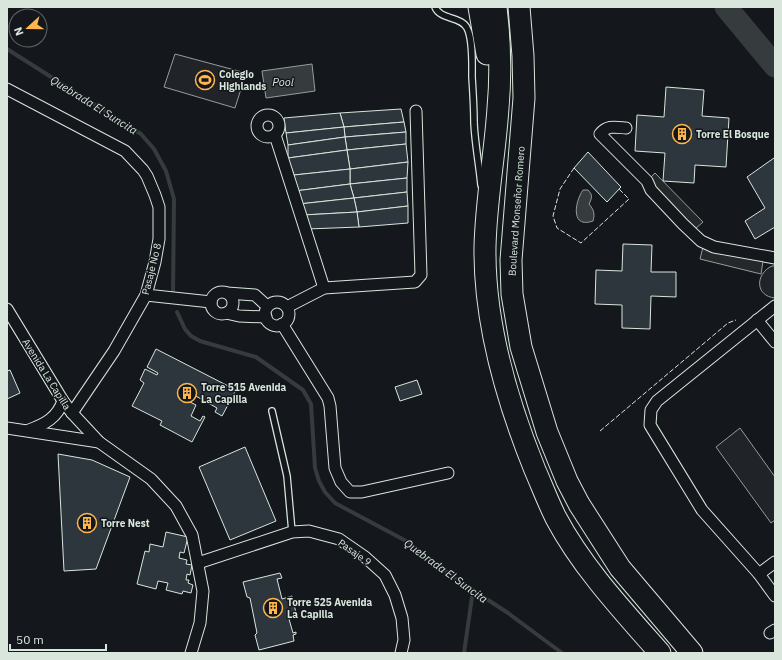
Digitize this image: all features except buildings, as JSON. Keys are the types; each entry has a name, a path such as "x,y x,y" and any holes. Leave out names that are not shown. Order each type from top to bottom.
{"highway":[{"name":"Boulevard Monseñor Romero","path":"518,7 523,56 524,98 510,260 512,294 521,347 549,438 567,481 579,504 620,568 692,653"},
{"path":"491,8 488,65 494,145 485,246 488,302 499,357 517,422 541,485 556,518 574,546 626,615 660,653"}],"street":[{"name":"Pasaje No 8","path":"7,89 125,151 143,170 155,195 159,211 159,239 155,262 146,295 114,351 72,414"},
{"path":"287,307 324,288 414,282 421,275 416,111"},
{"path":"626,128 610,126 603,130 600,134 647,181 651,190 682,224 701,241 714,247 761,257 775,258"},
{"path":"275,135 324,288"},
{"path":"287,307 282,302 274,302 266,312 239,316 226,313 219,314 211,306 211,302 216,293 220,292 255,295 266,312 270,324 274,325 282,324 288,319 289,316 287,307"},
{"path":"226,313 232,309 233,305 232,298 227,293"},
{"path":"146,295 211,302"},
{"path":"775,306 657,401 651,410 650,424 702,510 759,574 775,596"},
{"name":"Avenida La Capilla","path":"8,313 72,414 99,442 151,479 176,506 192,535 203,591 200,623 191,653"},
{"path":"757,320 775,342"},
{"path":"282,324 328,398 335,468 342,482 350,492 362,492 448,474"},
{"path":"29,430 50,421 60,408 63,401"},
{"path":"7,428 29,430 99,442"},
{"name":"Pasaje 9","path":"198,563 292,532 309,532 339,539 365,557 386,575 396,595 402,618 404,640 401,653"},
{"path":"759,574 775,562"}],"lane":[{"path":"435,7 442,15 463,22 468,28 471,43 474,125 481,192"},
{"path":"482,199 485,246"},
{"path":"272,411 287,476 292,532"}],"shaded area":[{"name":"Colegio Highlands","path":"175,54 246,73 235,108 164,87"},
{"path":"655,173 703,222 695,229 648,180"},
{"path":"703,247 763,261 761,274 700,259"},
{"path":"772,266 775,266 775,298 764,293 760,284 762,274"},
{"path":"740,428 775,477 775,520 771,523 716,447"}],"water":[{"name":"Pool","path":"312,64 315,91 266,98 262,71"},
{"path":"583,190 588,190 591,195 589,204 594,212 593,221 581,221 576,213 578,201"}],"waterway":[{"path":"726,7 775,66"},
{"name":"Quebrada El Suncita","path":"7,49 141,134 154,149 166,171 174,199 173,293"},
{"name":"Quebrada El Suncita","path":"177,312 185,329 191,336 200,341 256,357 303,390 311,404 315,468 319,481 325,492 335,503 408,542 456,579 508,613 562,653"},
{"path":"464,653 473,590"}],"fence":[{"path":"574,168 560,189 553,216 557,228 581,243 629,199 619,189"},
{"path":"600,431 728,323 736,320"}],"place":[{"name":"Colegio Highlands","path":"205,80"},
{"name":"Torre El Bosque","path":"682,134"},
{"name":"Torre 515 Avenida La Capilla","path":"187,393"},
{"name":"Torre Nest","path":"87,523"},
{"name":"Torre 525 Avenida La Capilla","path":"273,608"}]}
